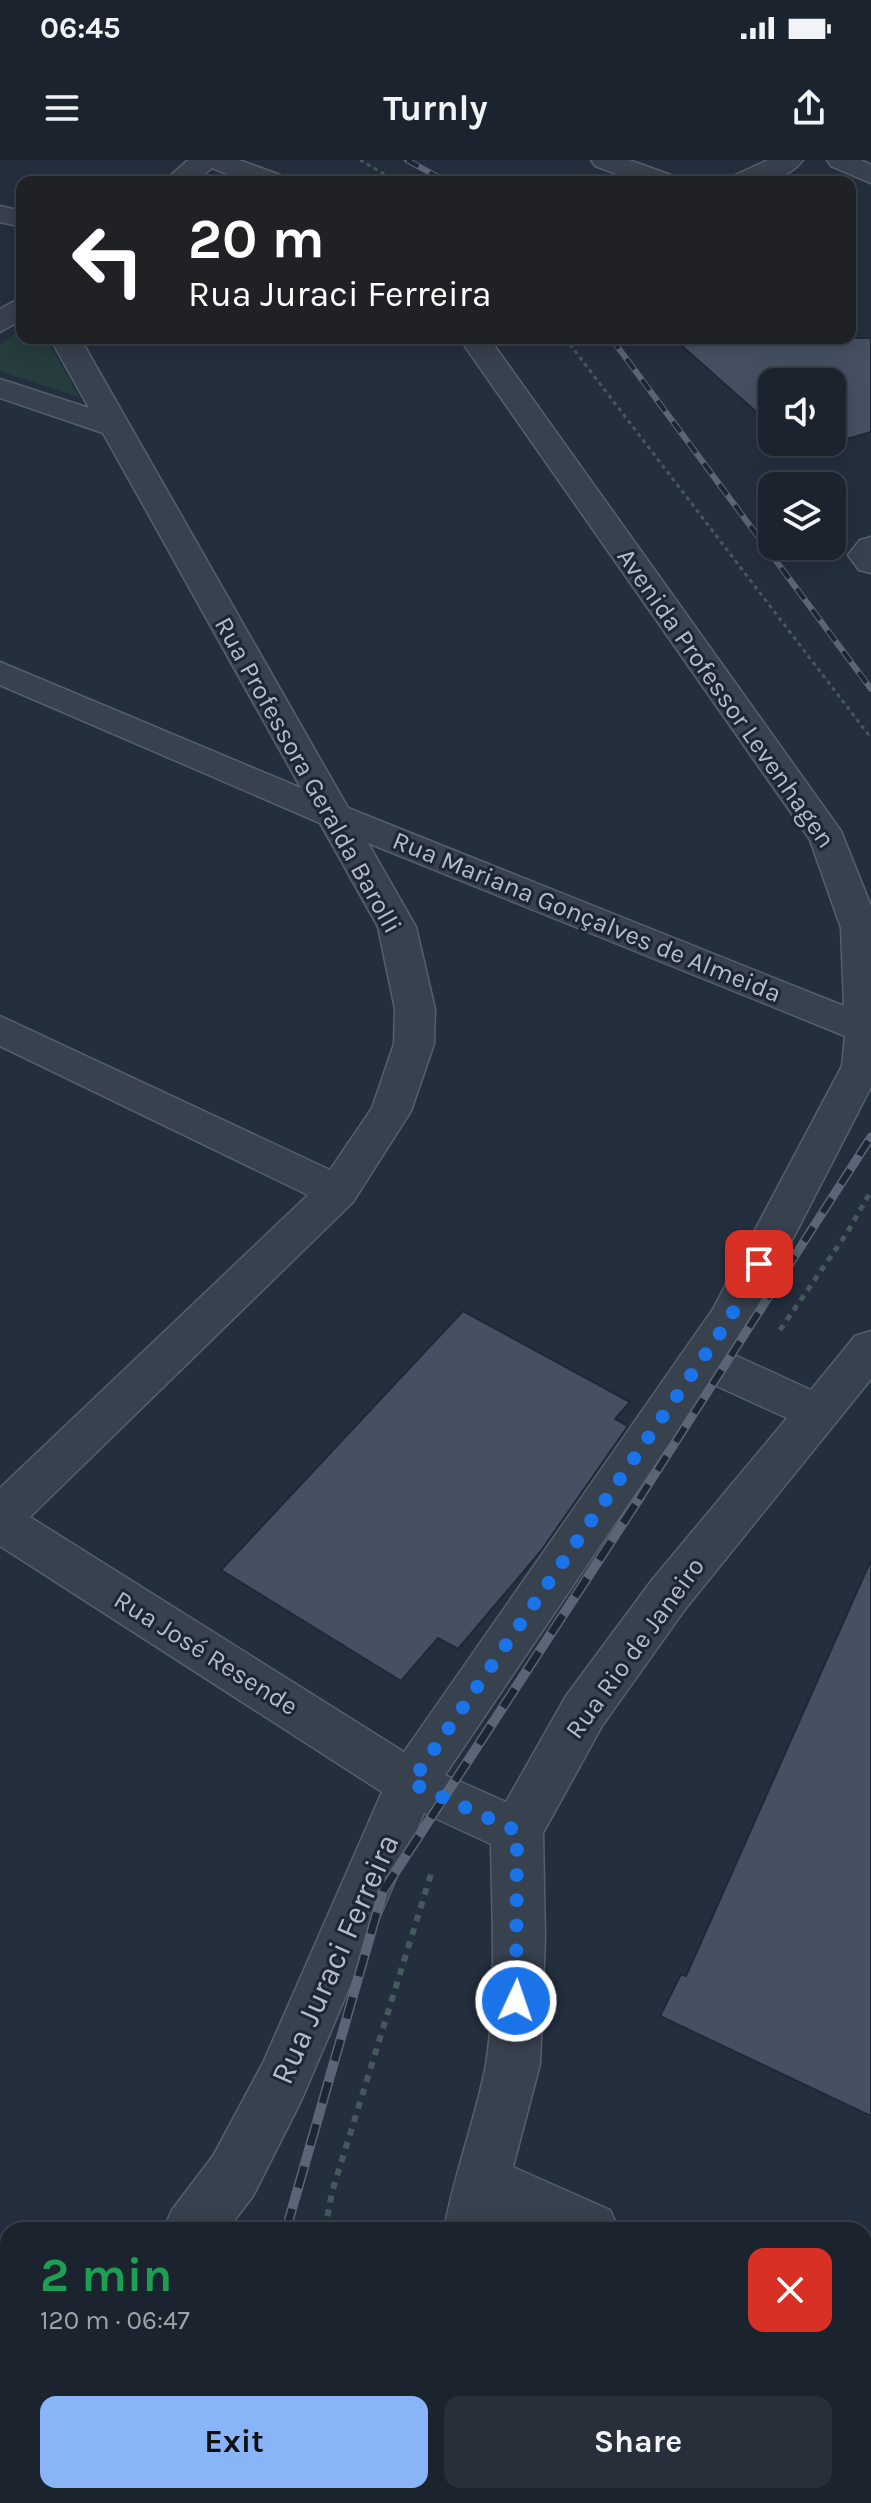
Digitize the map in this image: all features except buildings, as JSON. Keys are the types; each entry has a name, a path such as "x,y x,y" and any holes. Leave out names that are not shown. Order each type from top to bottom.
{"street":[{"path":"185,176 205,160"},
{"path":"215,160 257,176"},
{"path":"604,160 648,176"},
{"path":"756,176 790,160"},
{"path":"840,160 871,175"},
{"path":"0,323 16,311"},
{"name":"Rua Professora Geralda Barolli","path":"0,1520 338,1191 391,1111 414,1044 415,1009 397,927 330,814 68,344"},
{"name":"Avenida Professor Levenhagen","path":"411,1783 729,1320 862,1066 865,1029 860,928 828,839 478,344"},
{"path":"0,388 116,427"},
{"name":"Rua Mariana Gonçalves de Almeida","path":"0,672 330,814 865,1029"},
{"path":"0,1030 338,1191"},
{"name":"Rua Rio de Janeiro","path":"517,1831 584,1711 669,1594 871,1348"},
{"path":"702,1360 819,1413"},
{"name":"Rua José Resende","path":"0,1520 411,1783"},
{"path":"411,1783 517,1831 519,1938 513,2064 477,2206 552,2222"},
{"name":"Rua Juraci Ferreira","path":"198,2222 233,2176 282,2082 411,1783"}],"path":[{"path":"360,160 388,176"},
{"path":"570,344 871,738"}],"green space":[{"path":"16,333 16,344 49,344 79,397 0,371 0,345"}],"railway":[{"path":"407,160 436,176"},
{"path":"615,344 871,689"},
{"path":"639,1499 871,1137"},
{"path":"288,2222 383,1891 640,1497"}],"route":[{"path":"516,2001 519,1938 517,1831 411,1783 729,1320 759,1264"}]}
